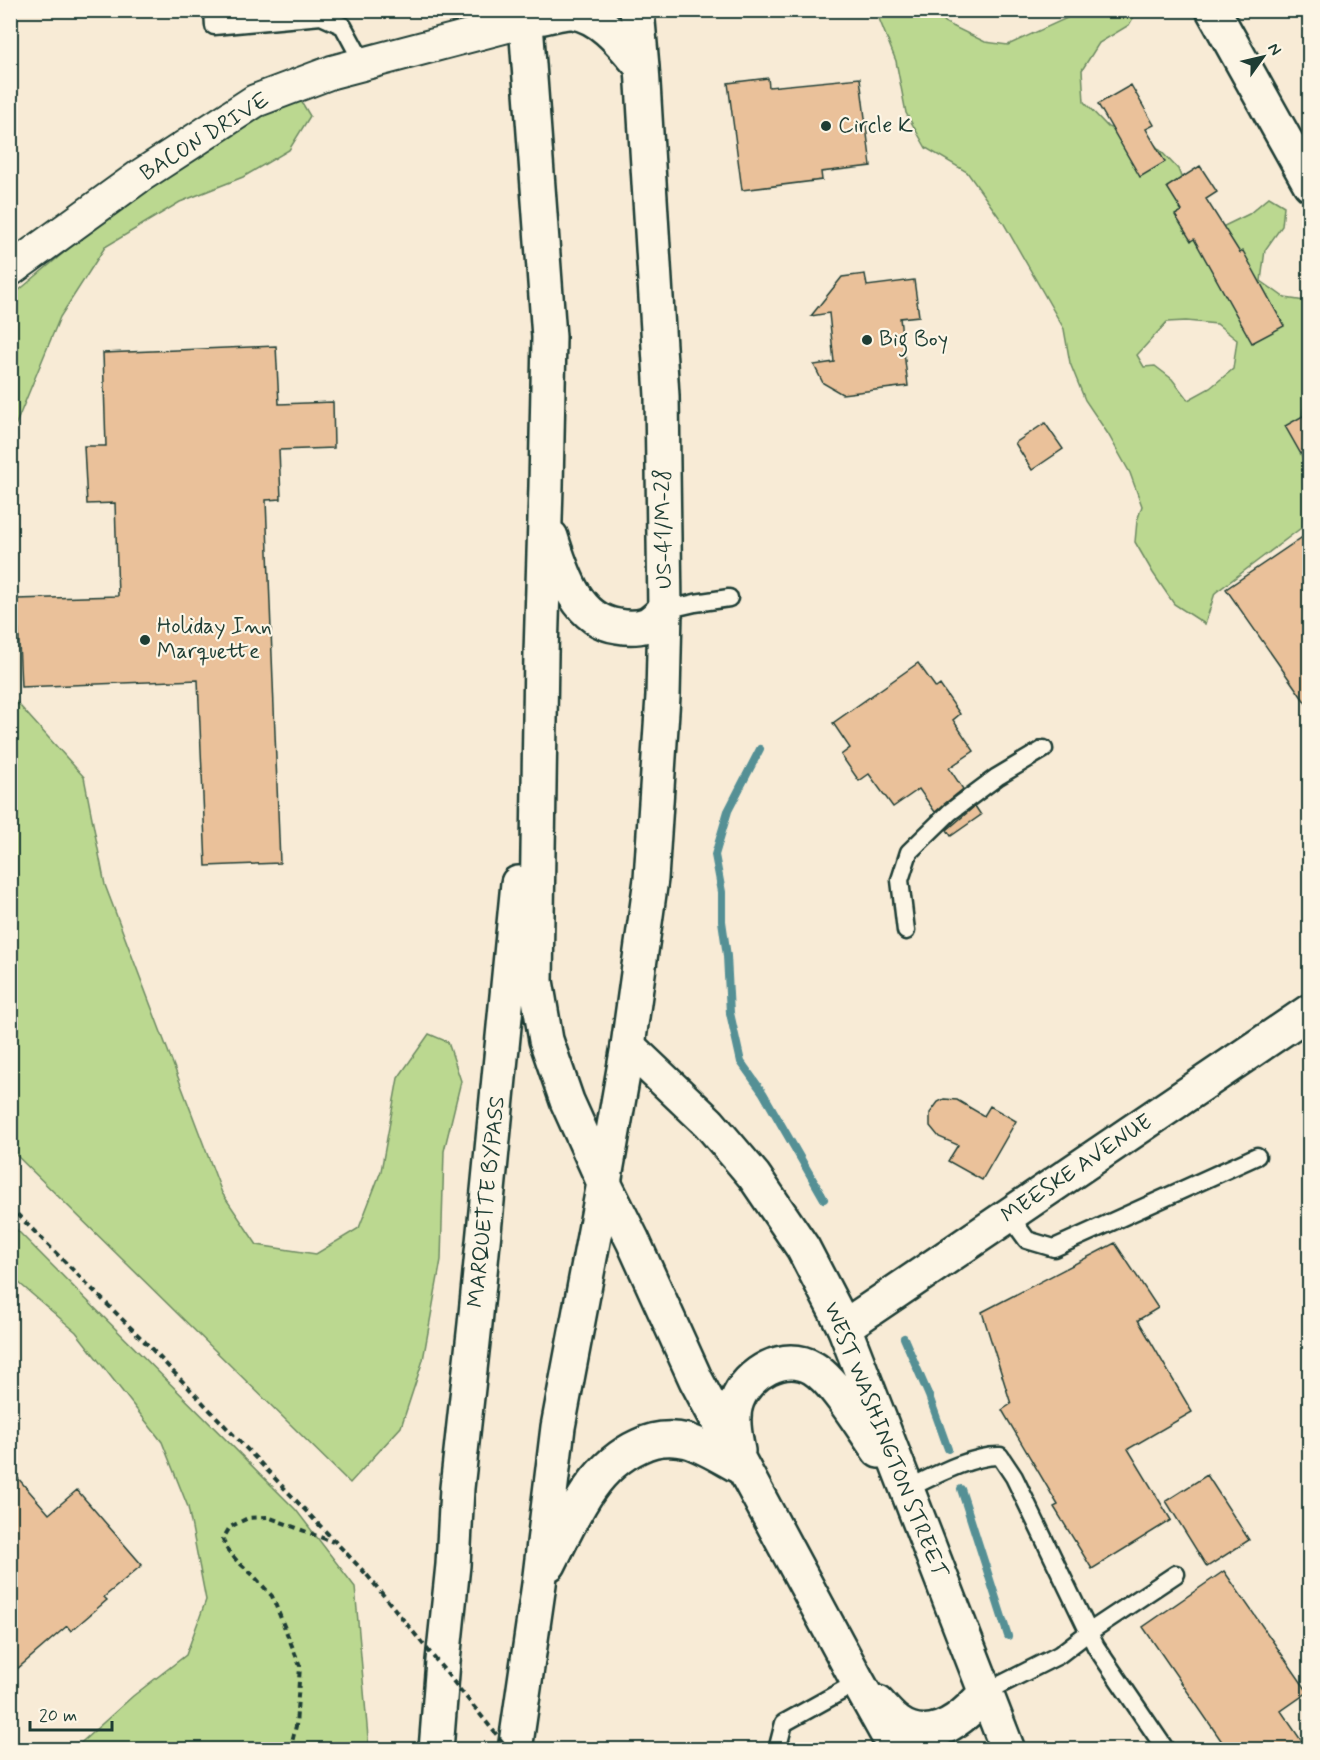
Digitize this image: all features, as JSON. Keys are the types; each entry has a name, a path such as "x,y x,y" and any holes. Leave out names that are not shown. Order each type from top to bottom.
{"main road":[{"name":"US-41/M-28","path":"628,1046 651,879 663,696 665,610 662,396 637,10"},
{"path":"1213,10 1310,184"},
{"path":"642,66 618,39 597,21 571,12 526,16 549,337 536,981 546,1040 567,1101 696,1380 896,1749"},
{"path":"544,515 561,568 572,591 584,608 598,620 610,626 632,628 647,624 665,610"},
{"name":"MARQUETTE BYPASS","path":"436,1749 453,1565 457,1488 541,654"},
{"name":"MEESKE AVENUE","path":"844,1327 1310,1011"},
{"path":"515,1749 539,1584 558,1427 628,1046"},
{"name":"WEST WASHINGTON STREET","path":"628,1046 709,1123 754,1176 803,1248 844,1327 1008,1749"},
{"path":"742,1468 734,1420 736,1401 756,1374 782,1363 798,1363 812,1367 826,1378 907,1489"},
{"path":"539,1584 593,1482 624,1453 657,1439 673,1438 707,1449 742,1468"},
{"path":"858,1682 897,1723 909,1730 921,1733 937,1730 957,1721 986,1692"}],"street":[{"name":"BACON DRIVE","path":"10,270 140,177 255,101 332,72 526,16"}],"lane":[{"path":"213,10 214,26 321,16 343,26 363,63"},
{"path":"665,610 729,598"},
{"path":"906,931 900,880 909,852 950,812 997,777 1044,749"},
{"path":"1009,1215 1027,1240 1054,1248 1257,1156"},
{"path":"907,1489 974,1460 988,1456 1000,1456 1014,1477 1096,1647 1166,1749"},
{"path":"986,1692 1059,1656 1089,1632 1176,1574"},
{"path":"777,1749 784,1723 858,1682"}],"path":[{"path":"10,1207 145,1342 367,1575 509,1749"},
{"path":"290,1749 296,1726 300,1666 272,1596 237,1561 226,1548 223,1539 230,1527 248,1518 268,1517 336,1543"}],"green space":[{"path":"876,11 936,11 946,23 985,42 1008,45 1082,11 1137,11 1129,25 1099,43 1082,70 1084,102 1108,127 1152,142 1178,169 1186,189 1216,230 1249,214 1269,197 1284,206 1282,226 1265,250 1261,281 1285,298 1305,301 1309,308 1309,377 1302,417 1309,431 1309,522 1215,593 1205,624 1174,604 1135,542 1137,521 1142,506 1130,473 1085,400 1070,363 1064,329 1004,224 967,172 926,148 906,113 896,61","holes":["1167,322 1217,324 1237,340 1233,369 1210,388 1188,400 1172,379 1155,366 1144,367 1137,355"]},
{"path":"301,101 310,116 289,150 243,177 180,202 105,247 60,317 11,436 11,297 144,185 262,107"},
{"path":"11,696 84,777 105,885 222,1193 257,1245 316,1254 359,1228 381,1171 398,1078 429,1034 448,1042 461,1081 444,1151 441,1260 423,1360 401,1427 350,1483 11,1150"},
{"path":"11,1224 296,1510 355,1587 369,1749 74,1749 133,1696 186,1655 206,1600 188,1507 162,1442 76,1332 11,1276"}],"building":[{"path":"768,78 769,87 860,78 871,166 821,172 822,180 742,190 728,83"},
{"path":"1131,85 1154,125 1146,129 1165,162 1140,177 1098,104"},
{"path":"1200,166 1217,192 1206,199 1240,253 1243,251 1284,326 1252,343 1194,239 1191,241 1175,215 1182,211 1167,187"},
{"name":"Big Boy","path":"865,274 867,286 914,280 919,316 900,318 908,386 842,394 823,383 814,365 834,362 829,313 811,316 842,277"},
{"name":"Holiday Inn Marquette","path":"276,346 279,404 333,402 334,448 279,450 281,499 266,500 280,863 206,866 198,680 21,687 17,599 118,596 115,503 87,504 84,446 106,446 103,353"},
{"path":"1310,412 1310,470 1285,426"},
{"path":"1045,423 1063,449 1032,470 1015,443"},
{"path":"1310,532 1310,709 1226,589"},
{"path":"918,663 936,688 940,685 960,714 953,720 974,751 949,768 963,789 935,812 919,789 893,807 869,774 859,781 841,755 850,748 833,723"},
{"path":"975,806 981,815 951,836 947,830"},
{"path":"944,1099 957,1100 984,1116 990,1106 1016,1121 982,1180 948,1161 958,1145 939,1137 930,1126 930,1113 938,1102"},
{"path":"1115,1243 1158,1308 1138,1320 1192,1412 1128,1449 1171,1520 1092,1569 1054,1507 1058,1505 1002,1410 1011,1404 982,1312"},
{"path":"10,1469 49,1514 77,1490 142,1565 104,1597 107,1600 71,1631 67,1626 10,1675"},
{"path":"1207,1475 1249,1540 1207,1567 1166,1501"},
{"path":"1224,1571 1308,1692 1281,1711 1307,1749 1227,1749 1143,1627"}],"waterway":[{"path":"760,749 728,811 715,855 722,892 722,921 727,956 730,1013 741,1062 763,1093 824,1199"},
{"path":"904,1338 929,1396 948,1449"},
{"path":"961,1489 1008,1636"}],"place":[{"name":"Circle K","path":"826,126"},
{"name":"Big Boy","path":"867,340"},
{"name":"Holiday Inn Marquette","path":"145,640"}]}
